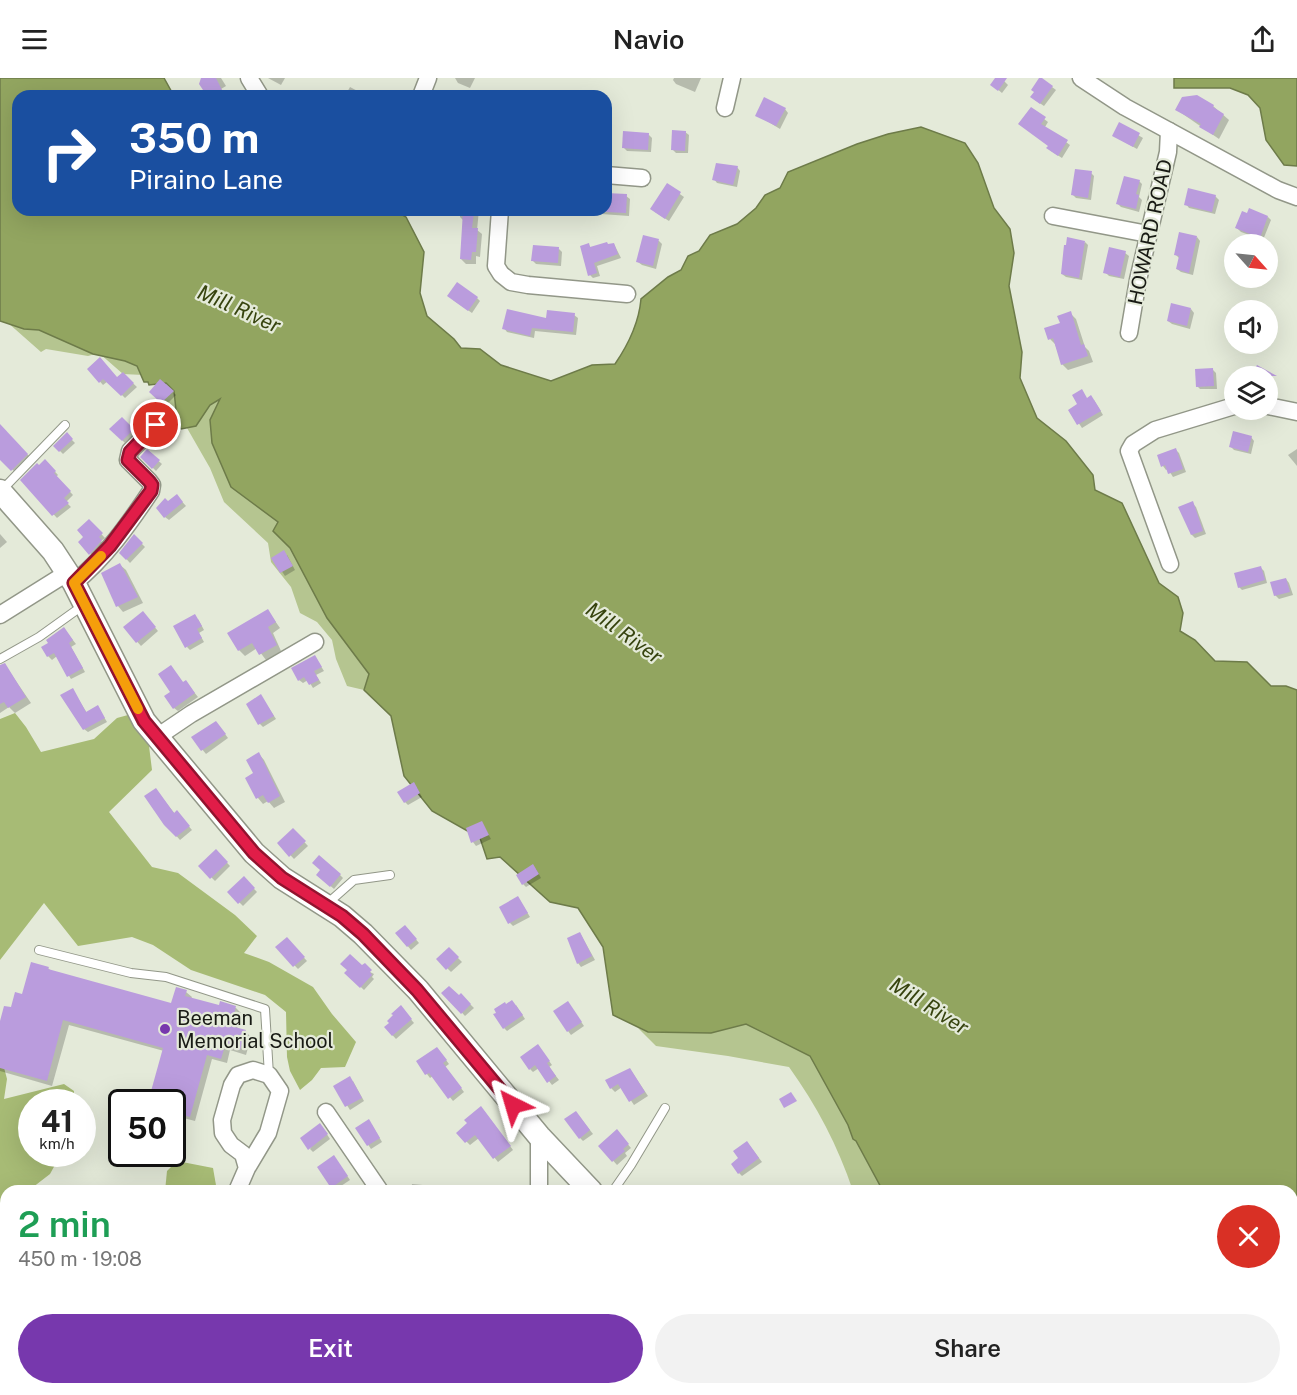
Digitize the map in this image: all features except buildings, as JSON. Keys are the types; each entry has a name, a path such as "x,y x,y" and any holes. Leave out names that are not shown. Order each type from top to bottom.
{"main road":[{"path":"0,491 53,551 70,578 144,721 254,853 282,878 363,934 417,990 539,1136 585,1185"}],"street":[{"path":"725,108 732,78"},
{"path":"1080,78 1125,107 1169,131 1278,190 1297,196"},
{"name":"HOWARD ROAD","path":"1129,333 1148,234 1168,152 1169,131"},
{"path":"612,176 642,178"},
{"path":"500,216 496,266 501,274 511,282 627,294"},
{"path":"1053,216 1148,234"},
{"path":"1278,408 1297,412"},
{"path":"1170,564 1128,452 1133,444 1155,430 1224,409"},
{"path":"0,615 70,578 110,546 151,491 152,485 128,460 130,452 156,425"},
{"path":"157,737 191,714 315,642"},
{"path":"240,1185 268,1133 280,1091 269,1076 253,1070 238,1075 231,1084 222,1120 223,1133 231,1145 243,1154 247,1168"},
{"path":"326,1112 376,1185"},
{"path":"539,1136 539,1185"}],"lane":[{"path":"0,491 65,425"},
{"path":"0,659 39,637 85,604"},
{"path":"325,906 354,880 390,876"},
{"path":"39,950 131,973 166,977 265,1009 269,1076"},
{"path":"617,1185 665,1108"}],"shaded area":[{"path":"7,322 135,346 143,375 123,374 99,353 88,356 46,349 41,352"},
{"path":"159,383 173,383 221,399 231,486 281,520 370,673 364,690 347,686 336,659 332,640 317,622 300,613 291,587 271,562 268,543 224,502 210,468 187,428 172,430 161,412"},
{"path":"15,713 41,752 94,739 117,718 128,715 149,746 152,770 109,812 152,867 178,873 235,915 257,936 244,953 269,962 313,987 356,1042 345,1067 321,1068 300,1090 290,1071 287,1057 286,1012 265,995 191,970 153,945 132,937 78,946 44,903 0,960 0,719"},
{"path":"754,1022 797,1031 881,1185 851,1185 826,1127 809,1096 789,1067 656,1046 638,1028 648,1032 711,1033"},
{"path":"0,1052 7,1079 4,1099 18,1096 18,1167 54,1167 50,1174 36,1185 0,1185"},
{"path":"64,1084 71,1089 44,1089"},
{"path":"186,1163 213,1168 216,1185 166,1185 167,1171 171,1167 186,1167"}],"water":[{"name":"Mill River","path":"0,78 164,78 171,90 12,90 12,216 404,216 424,252 420,293 427,316 461,348 480,349 501,365 551,381 592,365 615,364 632,333 641,299 668,277 681,270 688,256 699,251 710,235 737,224 756,208 765,195 780,188 788,172 857,144 921,127 965,143 978,163 994,208 1010,229 1014,253 1009,286 1022,352 1020,378 1037,418 1066,441 1093,475 1095,490 1122,503 1159,583 1178,597 1183,613 1180,631 1195,640 1215,661 1247,662 1271,686 1286,686 1297,690 1297,1185 880,1185 810,1056 746,1024 711,1033 648,1032 613,1015 603,947 578,908 550,902 500,857 487,859 480,838 432,811 404,776 391,716 364,690 369,674 327,618 290,548 273,531 278,522 231,487 212,443 210,420 220,399 210,405 196,426 181,429 174,421 176,410 174,391 166,383 149,385 148,382 144,382 137,366 93,354 39,330 24,329 0,321"},
{"path":"1174,78 1297,78 1297,166 1284,165 1266,140 1260,108 1248,95 1230,88 1174,88"}],"slow traffic":[{"path":"101,556 74,583 138,709"}],"place":[{"name":"Beeman Memorial School","path":"165,1029"}],"route":[{"path":"156,425 130,452 128,460 152,485 151,491 110,546 74,583 144,721 254,853 282,878 342,916 363,934 417,990 513,1105"}]}
